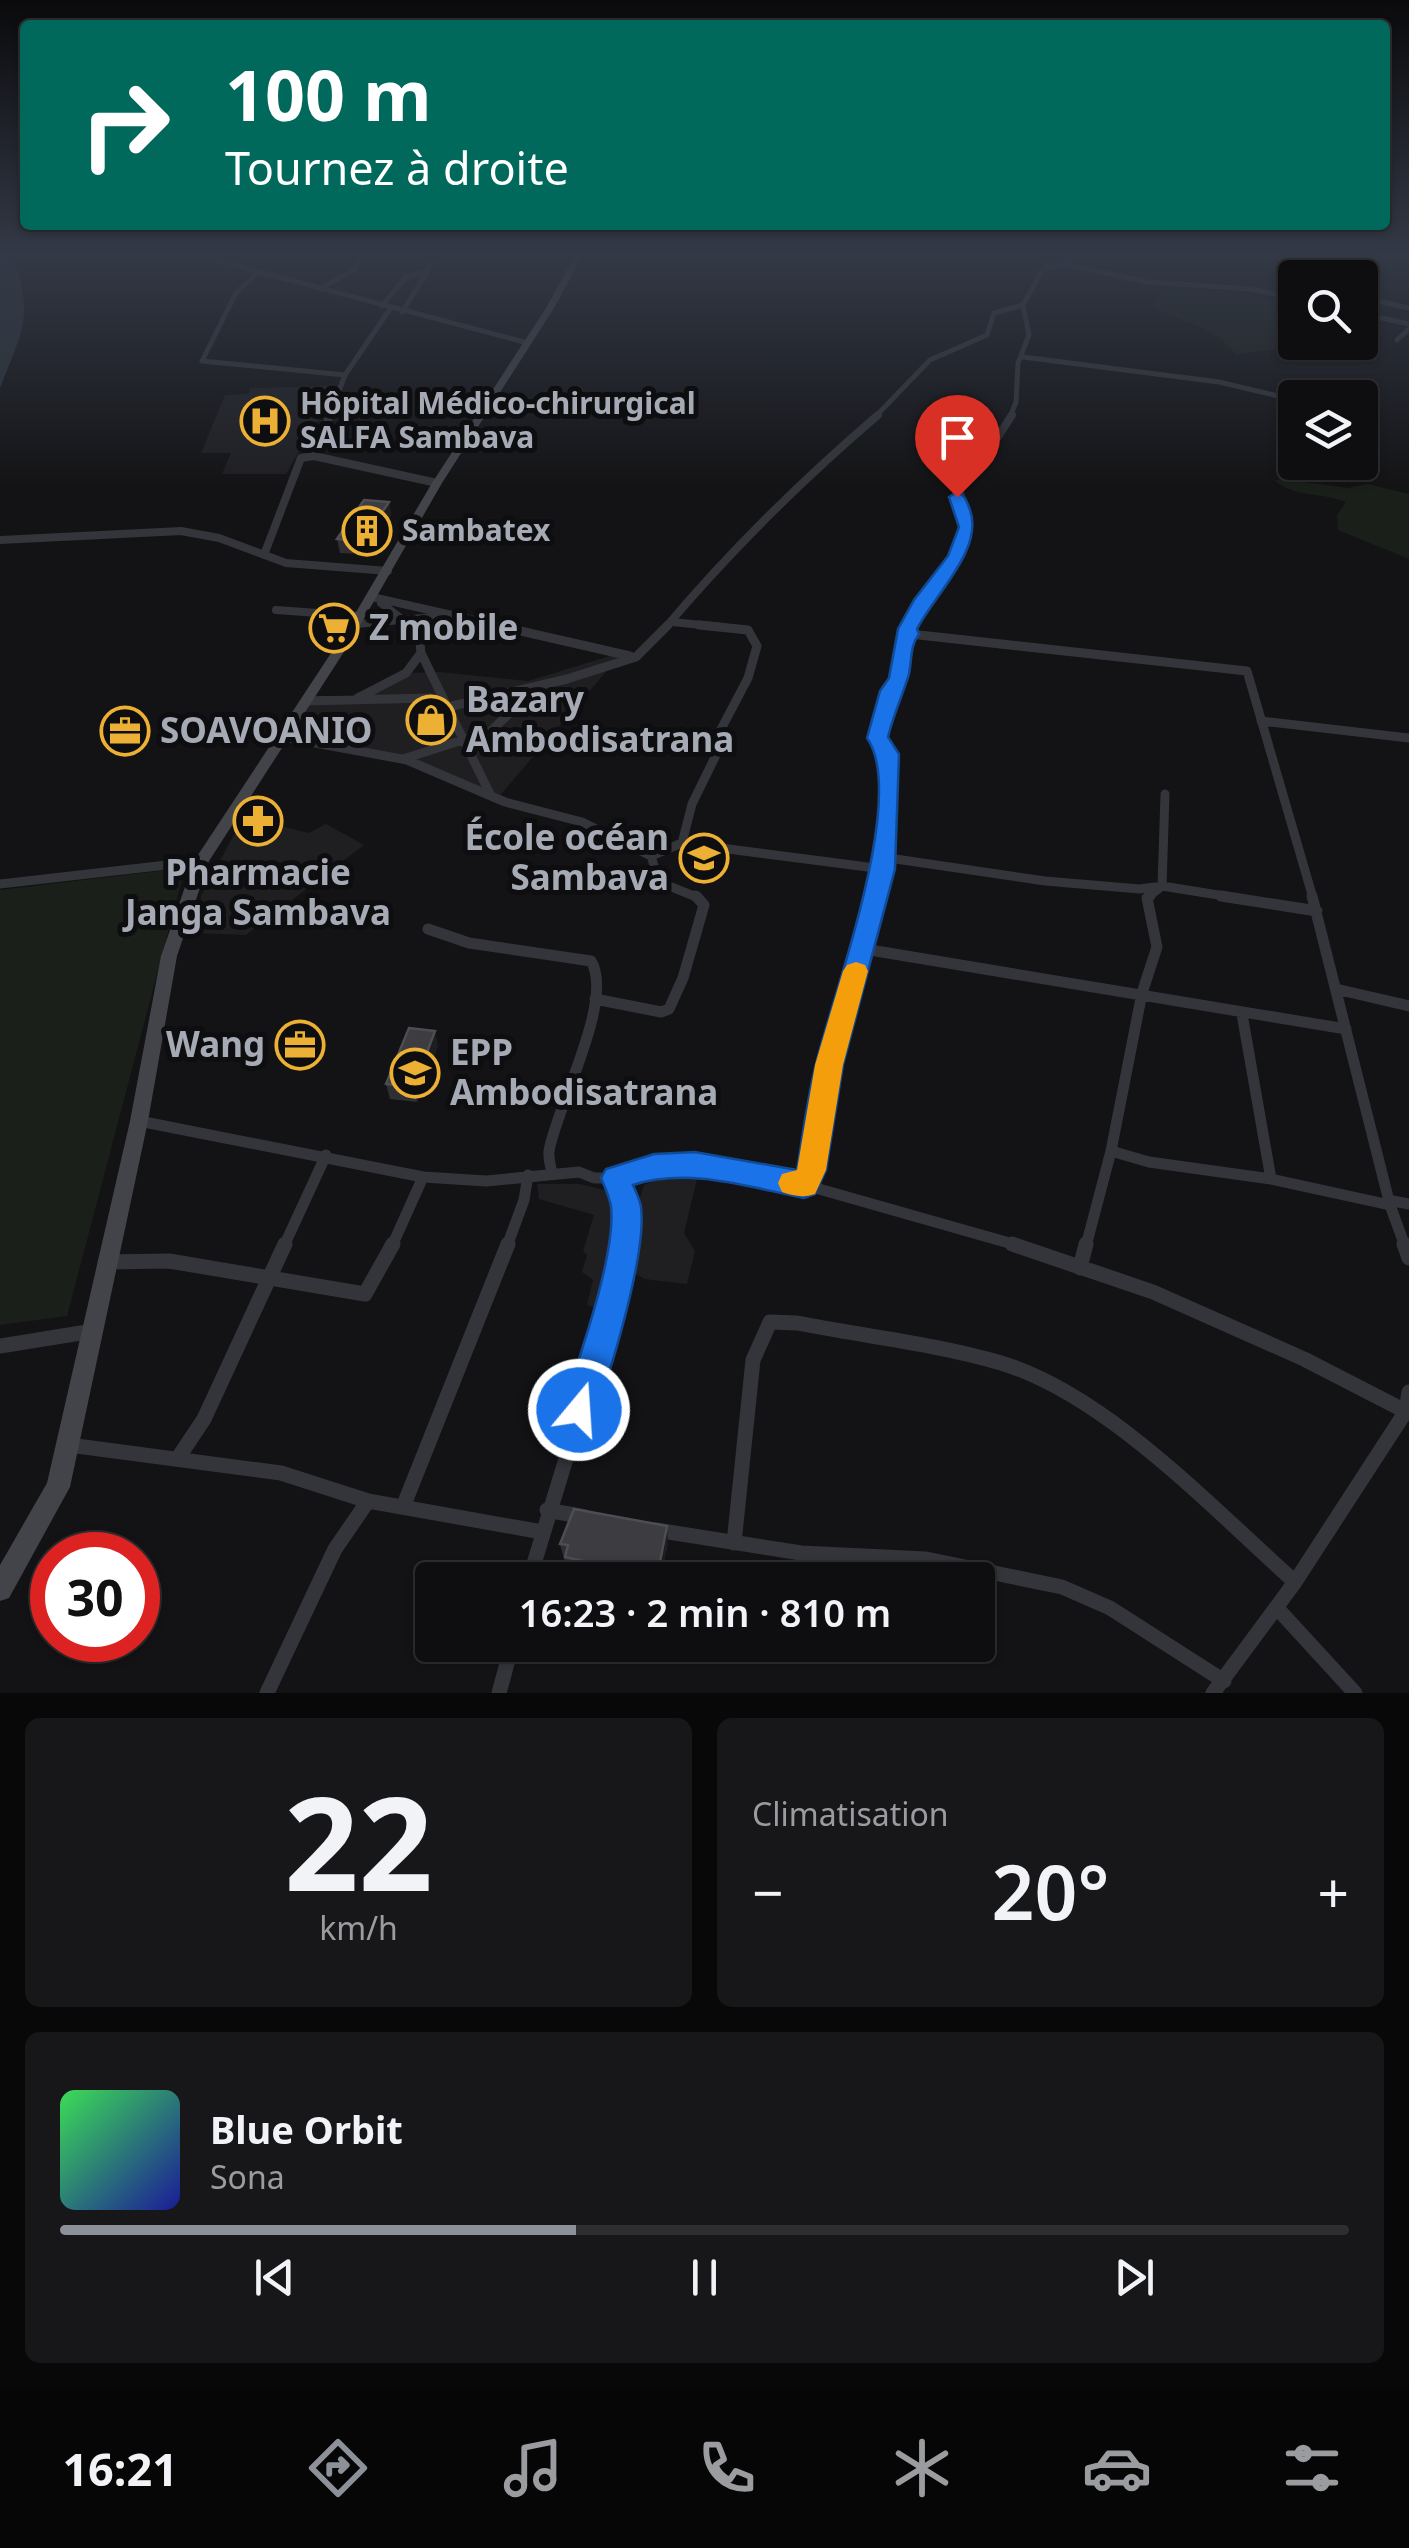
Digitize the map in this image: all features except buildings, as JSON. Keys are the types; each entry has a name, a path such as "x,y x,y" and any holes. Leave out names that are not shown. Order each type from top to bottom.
{"main road":[{"path":"0,1590 58,1487 94,1331 105,1262 140,1121 169,956 202,861 358,620 437,482 535,331"}],"street":[{"path":"217,331 202,361 345,375"},
{"path":"314,456 345,375 372,331"},
{"path":"479,331 528,343"},
{"path":"304,701 430,698 448,707 636,658 803,478 898,398 930,360 976,343 988,331"},
{"path":"910,634 908,629 923,600 956,557 967,527 957,497 959,480 984,459 1013,411 1018,389 1016,371 1030,342 1028,331"},
{"path":"1023,357 1181,376 1278,396"},
{"path":"264,555 301,458 314,456 437,482"},
{"path":"0,540 181,531 220,538 286,563 388,571"},
{"path":"372,596 444,616 636,658"},
{"path":"372,596 418,633 421,653 490,794"},
{"path":"276,610 358,620 444,616"},
{"path":"672,622 748,630 754,634 757,646 748,678 719,732 719,749 692,804 682,843"},
{"path":"804,1185 811,1170 841,1016 864,949 883,863 889,754 877,738 890,691 898,678 904,640 910,634 1074,648 1248,671 1317,911 1389,1203 1409,1258"},
{"path":"352,701 406,674 421,653"},
{"path":"403,758 491,732 539,685"},
{"path":"1261,721 1409,738"},
{"path":"283,737 403,758 505,802 582,822 651,856 682,843 1046,881 1140,889 1162,886 1317,911"},
{"path":"1080,1268 1111,1151 1142,992 1157,947 1147,898 1162,886 1165,794"},
{"path":"595,1000 660,1012 669,1008 683,978 704,904 694,893 658,884 652,878 651,856"},
{"path":"0,884 202,861"},
{"path":"428,929 469,943 591,962 596,970 595,1000 577,1074 548,1153 552,1174"},
{"path":"864,949 1142,992 1242,1014 1346,1029"},
{"path":"1336,989 1409,1006"},
{"path":"1242,1014 1271,1179"},
{"path":"140,1121 326,1154 422,1178 486,1181 580,1172 594,1178 616,1178 654,1166 695,1164 804,1185 1013,1244 1170,1300 1304,1359 1407,1412"},
{"path":"1111,1151 1150,1162 1409,1204"},
{"path":"178,1458 204,1419 326,1154"},
{"path":"403,1507 482,1313 524,1200 528,1175"},
{"path":"105,1262 140,1257 196,1263 266,1279 366,1294 385,1262 422,1178"},
{"path":"534,1562 600,1344 624,1244 626,1206 616,1178"},
{"path":"734,1542 753,1360 770,1322 798,1322 1000,1363 1044,1380 1130,1436 1295,1582"},
{"path":"0,1346 94,1331"},
{"path":"638,1527 764,1544 801,1553 926,1560 1062,1587 1110,1608 1219,1687 1295,1582 1407,1412 1409,1392"},
{"path":"69,1445 281,1473 368,1501 542,1532"},
{"path":"267,1693 335,1549 368,1501"},
{"path":"547,1510 603,1521"},
{"path":"1277,1608 1355,1693"},
{"path":"499,1693 507,1662"}],"shaded area":[{"path":"0,331 21,331 19,338 0,388"},
{"path":"1208,331 1278,331 1278,349 1236,355"},
{"name":"Hôpital Médico-chirurgical SALFA Sambava","path":"332,386 306,448 298,453 286,474 222,474 231,453 201,453 225,395 249,394 250,388"},
{"path":"1275,481 1348,488 1367,484 1409,494 1409,559 1338,530 1337,515 1346,502 1292,490"},
{"name":"Bazary Ambodisatrana","path":"623,652 496,800 395,759 285,741 313,697 352,695 401,673 440,672 528,681"},
{"path":"326,824 364,845 246,935 195,933 201,896 239,825 268,830 276,825 309,833"},
{"path":"185,868 67,1316 0,1325 0,890"},
{"path":"698,1175 684,1233 695,1251 687,1284 644,1279 632,1271 634,1216 644,1185 663,1177"},
{"path":"537,1184 580,1184 612,1192 622,1214 621,1241 605,1312 587,1305 593,1280 582,1272 587,1255 583,1251 594,1215 539,1199"}],"slow traffic":[{"path":"793,1183 804,1185 811,1170 829,1065 856,971"}],"place":[{"name":"Hôpital Médico-chirurgical SALFA Sambava","path":"265,421"},
{"name":"Sambatex","path":"367,531"},
{"name":"Z mobile","path":"334,628"},
{"name":"Bazary Ambodisatrana","path":"431,720"},
{"name":"SOAVOANIO","path":"125,731"},
{"name":"Pharmacie Janga Sambava","path":"258,821"},
{"name":"École océan Sambava","path":"704,858"},
{"name":"Wang","path":"300,1045"},
{"name":"EPP Ambodisatrana","path":"415,1073"}],"route":[{"path":"579,1410 600,1344 624,1244 626,1206 616,1178 654,1166 695,1164 804,1185 811,1170 829,1065 874,913 883,869 889,754 877,738 890,691 898,678 908,629 923,600 956,557 967,527 957,497"}]}
